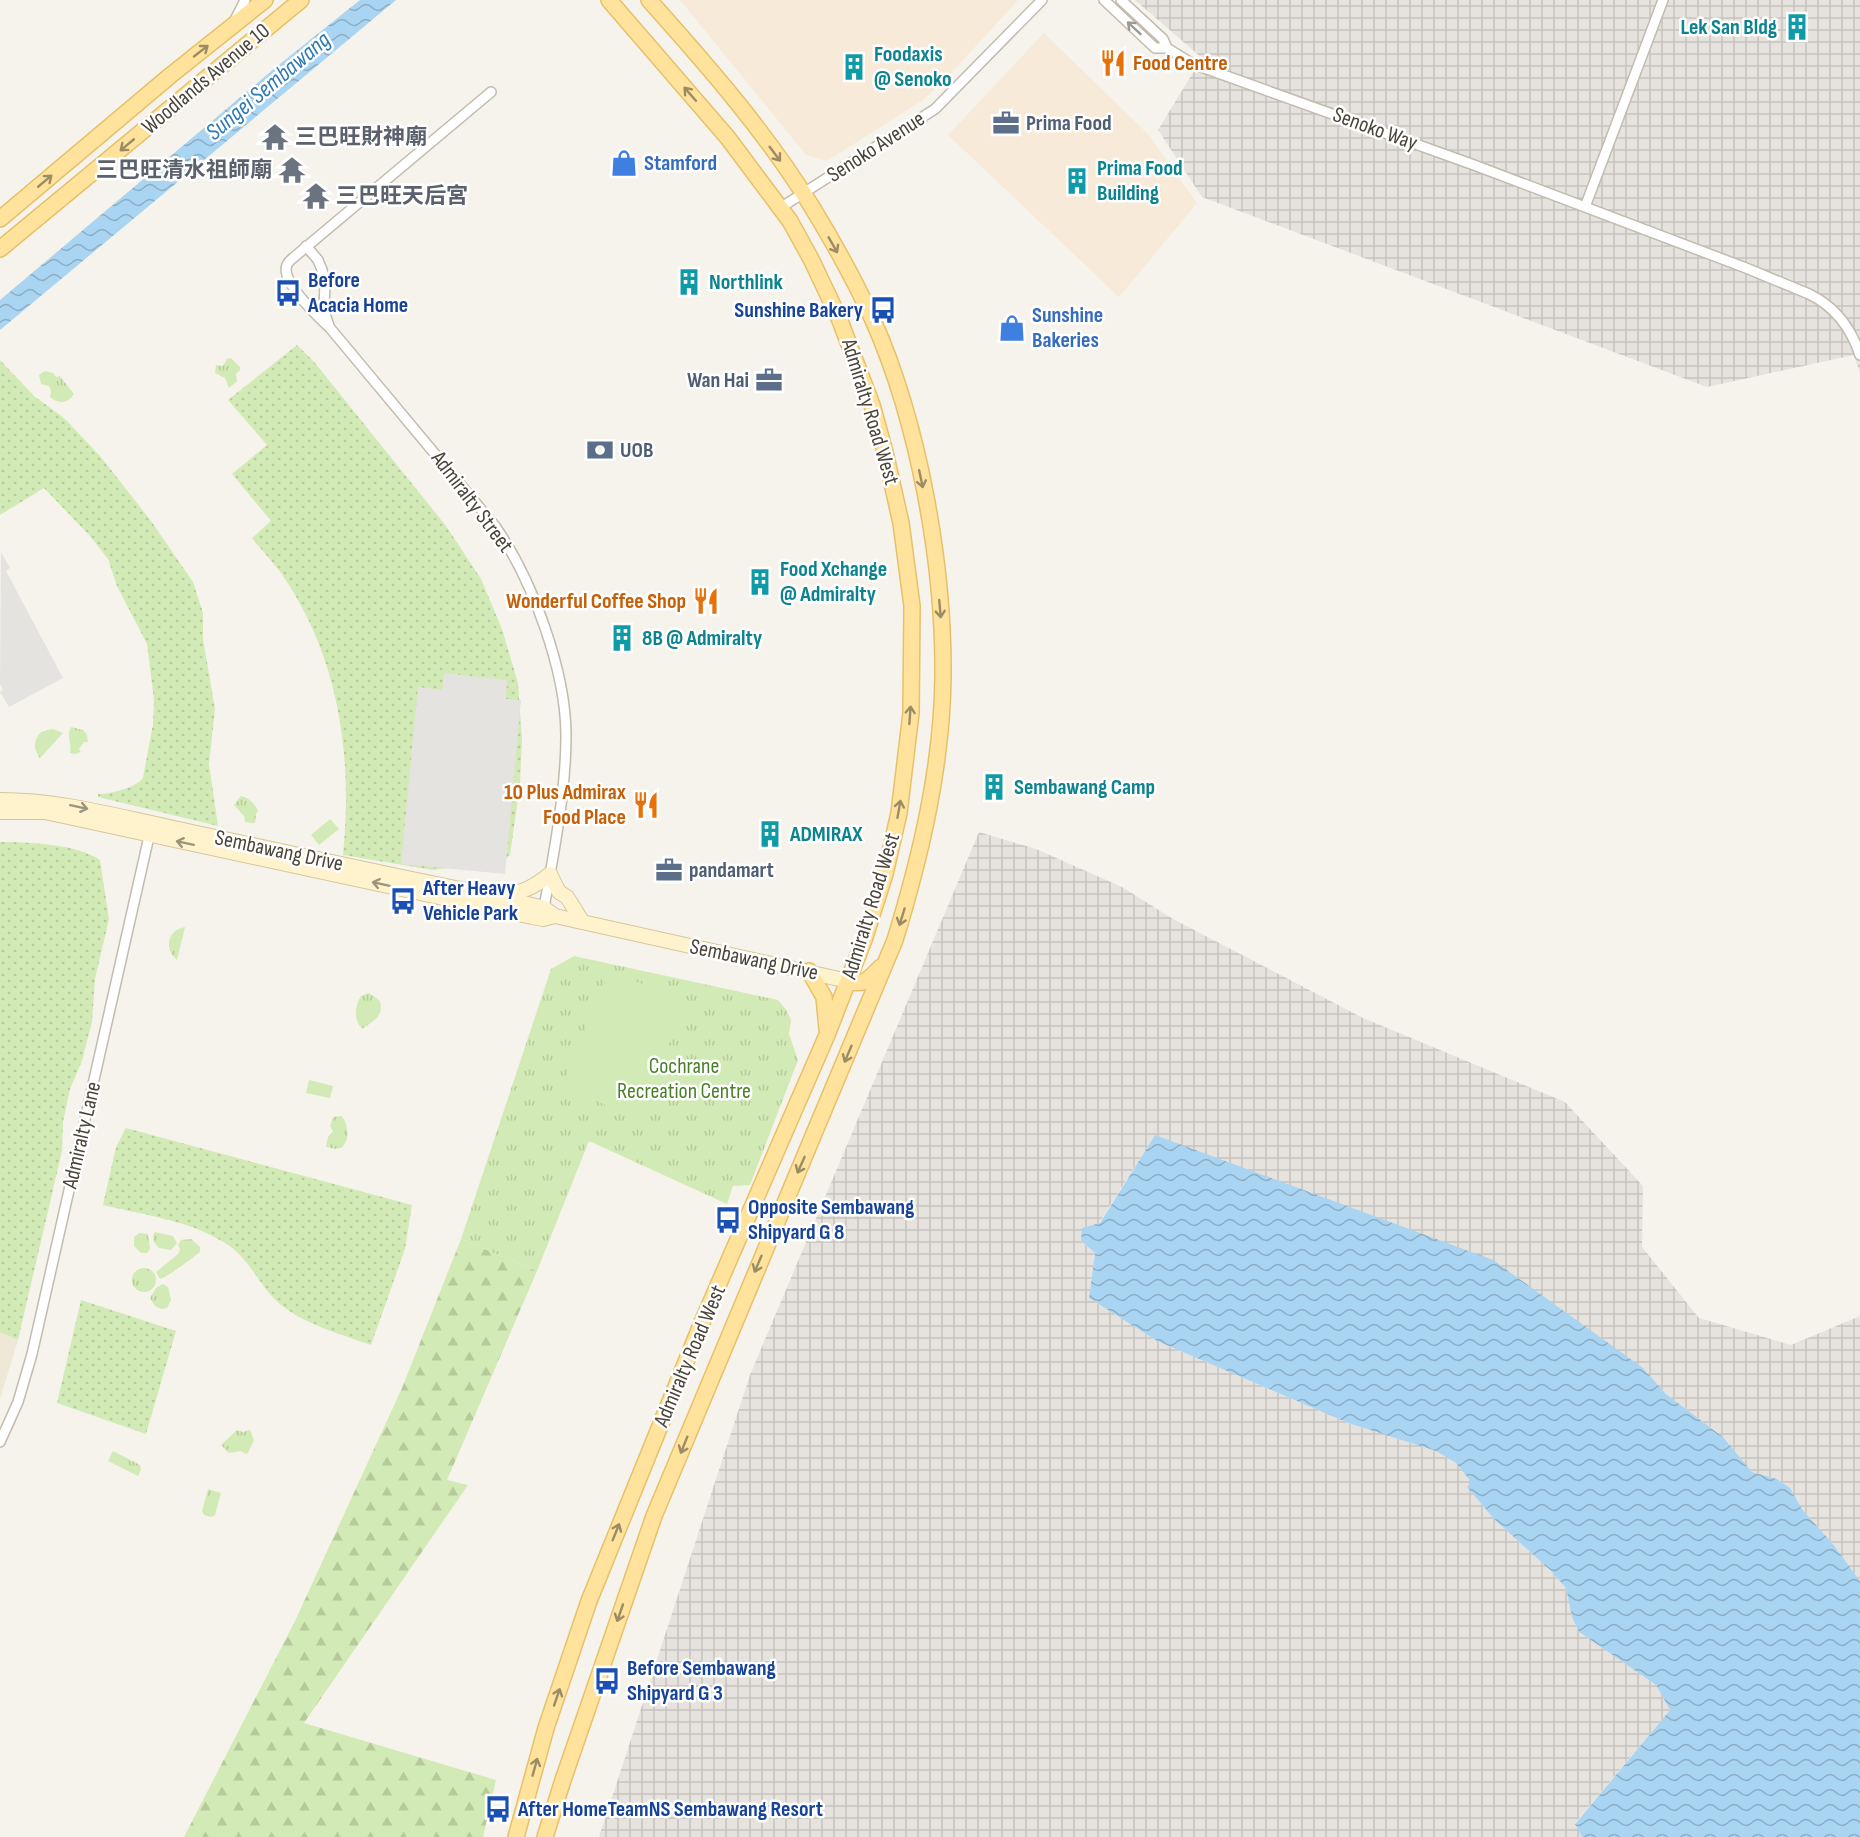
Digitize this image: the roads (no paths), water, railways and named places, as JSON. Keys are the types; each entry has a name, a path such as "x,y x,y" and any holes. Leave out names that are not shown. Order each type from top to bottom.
{"main road":[{"name":"Woodlands Avenue 10","path":"0,219 171,75 265,0"},
{"name":"Woodlands Avenue 10","path":"0,249 301,0"},
{"name":"Admiralty Road West","path":"516,1837 546,1728 589,1601 703,1320 827,1035 864,940 882,884 899,813 911,713 912,606 895,491 872,405 839,318 811,259 780,208 728,138 609,0"},
{"name":"Admiralty Road West","path":"545,1837 562,1780 654,1516 895,940 907,902 928,816 943,678 936,551 913,442 888,359 873,321 852,278 803,194 745,114 698,55 649,0"},
{"name":"Sembawang Drive","path":"0,800 41,801 68,805 151,829 582,921 848,981"},
{"name":"Sembawang Drive","path":"0,812 45,812 151,829 495,896 547,914"},
{"path":"495,896 523,892 550,874 559,892 567,897 582,921"},
{"path":"848,981 859,984 866,981 885,963"},
{"path":"809,971 824,997 827,1035"}],"street":[{"path":"232,28 245,0"},
{"name":"Senoko Avenue","path":"780,208 935,109 1042,0"},
{"name":"Senoko Way","path":"1104,0 1155,48 1167,48 1193,64 1585,207 1818,298 1842,319 1855,340 1860,354"},
{"name":"Senoko Way","path":"1121,0 1163,39 1167,48"},
{"path":"1585,207 1663,0"},
{"name":"Admiralty Street","path":"490,92 306,246 288,262 286,272 288,279 317,316 330,328 495,526 517,562 539,609 557,672 564,708 566,735 562,792 550,874 547,914"},
{"name":"Admiralty Street","path":"306,246 318,260 322,270 325,281 324,311 330,328"},
{"name":"Admiralty Lane","path":"0,1442 18,1402 32,1354 151,829"}],"water":[{"name":"Sungei Sembawang","path":"360,0 396,0 0,330 0,300 275,68"},
{"path":"1155,1135 1493,1260 1643,1368 1666,1394 1723,1437 1752,1472 1777,1479 1790,1488 1802,1509 1833,1544 1860,1581 1860,1837 1582,1837 1575,1824 1670,1710 1656,1685 1579,1632 1572,1617 1566,1588 1551,1571 1494,1519 1467,1487 1471,1482 1456,1463 1436,1451 1348,1423 1157,1341 1089,1298 1095,1253 1081,1241 1082,1228 1100,1223"}],"place":[{"name":"Lek San Bldg","path":"1797,27"},
{"name":"Food Centre","path":"1113,63"},
{"name":"Foodaxis @ Senoko","path":"854,67"},
{"name":"Prima Food","path":"1006,123"},
{"name":"三巴旺財神廟","path":"275,137"},
{"name":"Stamford","path":"624,163"},
{"name":"三巴旺清水祖師廟","path":"292,170"},
{"name":"Prima Food Building","path":"1077,181"},
{"name":"三巴旺天后宮","path":"316,196"},
{"name":"Northlink","path":"689,282"},
{"name":"Before Acacia Home","path":"288,293"},
{"name":"Sunshine Bakery","path":"883,310"},
{"name":"Sunshine Bakeries","path":"1012,328"},
{"name":"Wan Hai","path":"769,380"},
{"name":"UOB","path":"600,450"},
{"name":"Food Xchange @ Admiralty","path":"760,582"},
{"name":"Wonderful Coffee Shop","path":"706,601"},
{"name":"8B @ Admiralty","path":"622,638"},
{"name":"Sembawang Camp","path":"994,787"},
{"name":"10 Plus Admirax Food Place","path":"646,805"},
{"name":"ADMIRAX","path":"770,834"},
{"name":"pandamart","path":"669,870"},
{"name":"After Heavy Vehicle Park","path":"403,901"},
{"name":"Opposite Sembawang Shipyard G 8","path":"728,1220"},
{"name":"Before Sembawang Shipyard G 3","path":"607,1681"},
{"name":"After HomeTeamNS Sembawang Resort","path":"498,1809"}],"park label":[{"name":"Cochrane Recreation Centre","path":"684,1078"}]}
